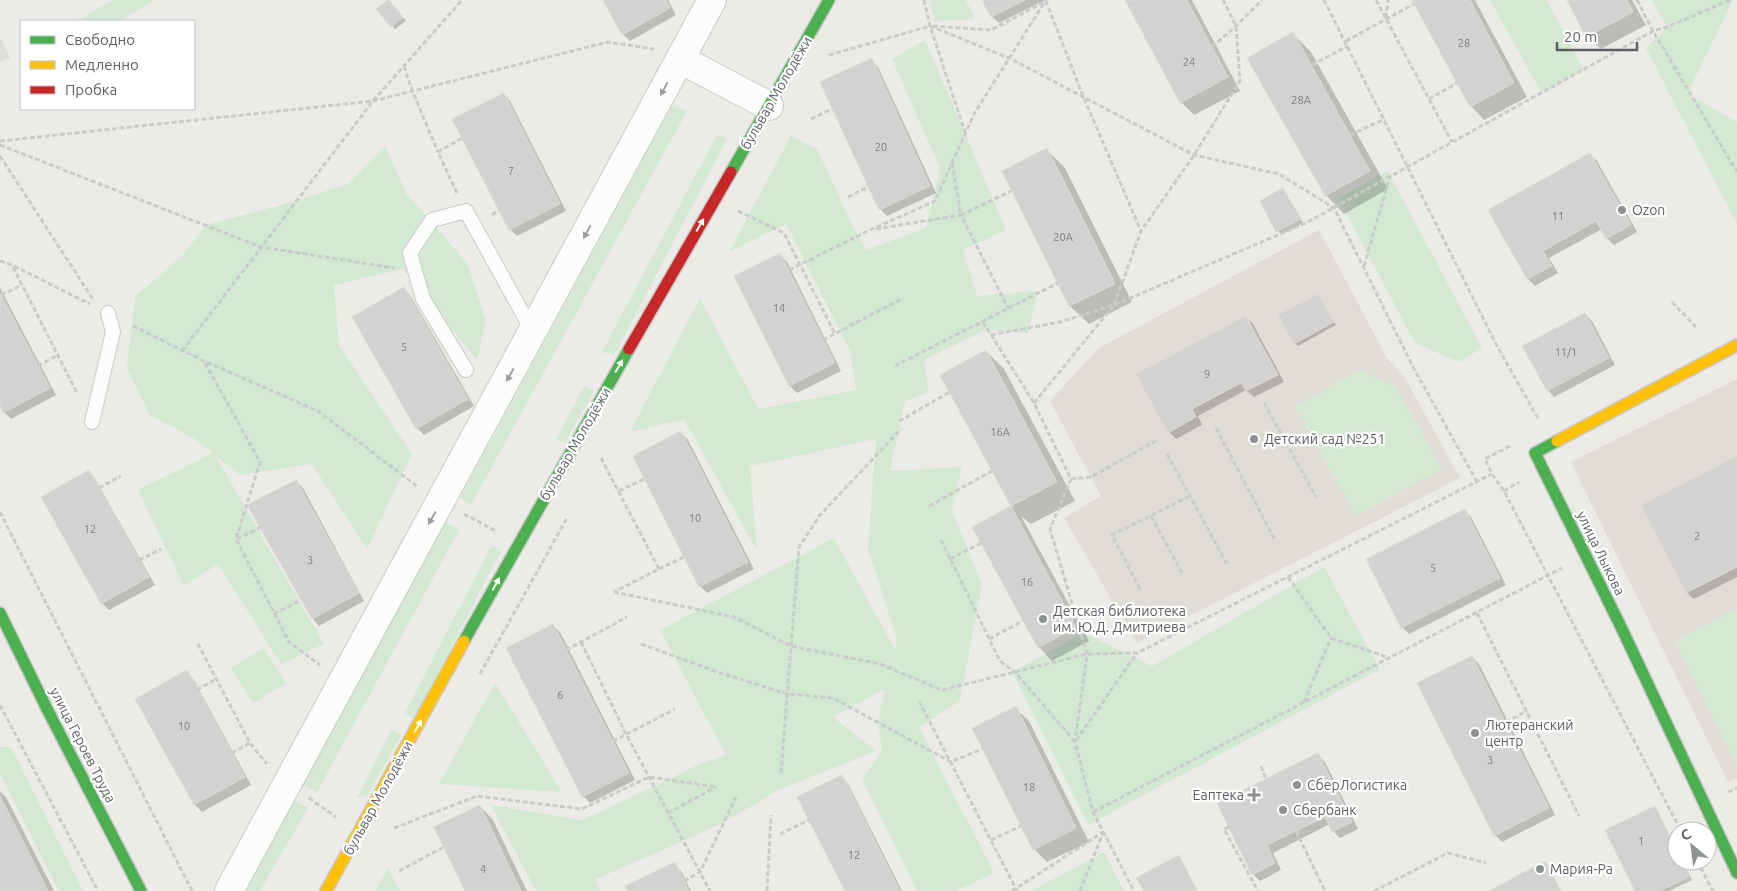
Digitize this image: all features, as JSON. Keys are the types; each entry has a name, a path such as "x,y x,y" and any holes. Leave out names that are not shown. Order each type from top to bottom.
{"street":[{"path":"230,891 712,0"},
{"name":"бульвар Молодёжи","path":"326,891 518,544 829,0"},
{"path":"680,59 769,106"},
{"name":"улица Лыкова","path":"1737,345 1535,453 1737,873"},
{"name":"улица Героев Труда","path":"0,613 47,709 141,891"}],"lane":[{"path":"466,370 423,299 410,253 432,220 466,211 533,332"},
{"path":"92,422 113,332 108,313"}],"path":[{"path":"182,351 373,101 462,0"},
{"path":"924,0 930,26 965,132"},
{"path":"821,57 930,26 991,30 1046,0"},
{"path":"789,270 870,230 935,201 974,114 1046,0"},
{"path":"1046,0 1083,96 1141,231"},
{"path":"1034,403 1114,305 1141,231 1194,155 1240,80 1236,26 1223,0"},
{"path":"1212,46 1236,26 1262,0"},
{"path":"1324,0 1497,346 1552,444"},
{"path":"1376,0 1452,142"},
{"path":"1386,19 1388,0"},
{"path":"1637,0 1653,31 1737,172"},
{"path":"991,335 1060,322 1114,305 1306,223 1653,31 1667,27 1730,0"},
{"path":"1346,41 1414,4"},
{"path":"930,26 1009,58 1194,155 1279,174 1334,208 1412,365 1477,482"},
{"path":"0,141 373,101 608,42 660,50 680,59"},
{"path":"1312,65 1348,46"},
{"path":"404,66 438,152 466,211"},
{"path":"1429,99 1457,83"},
{"path":"811,119 832,109"},
{"path":"1350,135 1385,119"},
{"path":"438,152 462,138"},
{"path":"0,145 261,247 403,269 414,267"},
{"path":"0,156 98,308 12,265 0,262"},
{"path":"952,162 960,215 1008,308"},
{"path":"1364,267 1390,176"},
{"path":"848,197 868,187"},
{"path":"870,230 960,215 1011,190"},
{"path":"737,210 784,233 836,334"},
{"path":"12,265 92,422"},
{"path":"895,366 1058,283"},
{"path":"1,295 22,285"},
{"path":"823,340 904,298"},
{"path":"1672,302 1696,327"},
{"path":"108,313 182,351 318,411 425,493 518,544"},
{"path":"983,322 1034,403 1071,479 1050,529 1087,654 1075,742 1093,812 1134,891"},
{"path":"38,366 58,354"},
{"path":"204,361 260,462 236,539 289,642 327,670"},
{"path":"899,421 950,392"},
{"path":"1264,403 1316,498"},
{"path":"1216,428 1275,540"},
{"path":"781,773 799,547 820,515 901,429"},
{"path":"1071,479 1091,477 1159,439"},
{"path":"1515,443 1485,459 1549,575 1676,821"},
{"path":"1167,454 1228,566"},
{"path":"601,458 660,569"},
{"path":"929,506 992,471"},
{"path":"684,557 614,592 734,616 791,646 880,664 942,690 1087,654 1137,653 1492,474"},
{"path":"99,488 121,476"},
{"path":"619,491 644,479"},
{"path":"1140,589 1112,535 1190,496"},
{"path":"0,512 192,891"},
{"path":"1151,516 1182,573"},
{"path":"236,539 261,527"},
{"path":"941,540 1000,661 1015,672 1075,742"},
{"path":"950,559 981,544"},
{"path":"139,560 161,550"},
{"path":"1093,812 1586,556"},
{"path":"1288,577 1331,638 1390,658"},
{"path":"274,614 300,600"},
{"path":"1477,613 1579,816"},
{"path":"566,650 627,617"},
{"path":"989,639 1023,621"},
{"path":"1304,703 1331,638"},
{"path":"581,642 626,734 710,891"},
{"path":"198,644 250,743 270,768 359,833"},
{"path":"641,644 723,674 788,694 833,698 951,762"},
{"path":"1075,742 1137,653"},
{"path":"197,690 216,679"},
{"path":"919,701 1015,890 1103,832"},
{"path":"0,704 98,891"},
{"path":"613,741 675,709"},
{"path":"1506,722 1527,711"},
{"path":"232,753 250,743"},
{"path":"951,762 982,749"},
{"path":"1261,766 1266,779"},
{"path":"394,828 477,796 582,809 649,777 717,787 668,813"},
{"path":"684,881 700,872 736,797"},
{"path":"767,891 771,815"},
{"path":"780,834 809,820"},
{"path":"991,840 1021,826"},
{"path":"1229,827 1224,829 1258,891"},
{"path":"1296,831 1325,891"},
{"path":"1080,891 1103,832"},
{"path":"399,872 444,847"},
{"path":"1374,891 1448,853 1486,863"},
{"path":"1702,871 1713,891"}],"shaded area":[{"path":"0,37 10,58 0,62"},
{"name":"Детский сад №251","path":"1319,230 1387,358 1404,376 1460,478 1137,643 1064,518 1101,496 1050,401 1099,348"},
{"path":"1737,379 1737,778 1728,782 1571,462"}],"green space":[{"path":"113,0 155,0 122,20 78,20"},
{"path":"929,0 966,0 975,19 935,21"},
{"path":"1490,0 1547,0 1584,70 1541,92"},
{"path":"1651,0 1733,0 1687,94 1737,122 1737,224 1646,48 1667,27"},
{"path":"925,40 1006,230 963,250 977,296 1038,291 1028,333 986,330 924,360 929,392 905,401 890,471 962,467 952,510 982,584 960,701 919,727 994,873 956,891 917,891 862,779 882,751 878,722 885,689 833,717 876,751 778,790 737,815 697,835 596,879 600,891 536,891 491,805 583,820 696,766 726,755 660,630 834,538 895,650 897,640 868,548 876,439 750,466 757,551 684,419 630,432 700,298 758,409 856,390 850,350 786,224 729,252 791,136 817,149 866,250 926,228 940,168 892,59"},
{"path":"672,106 687,111 471,505 460,498"},
{"path":"717,135 728,138 614,355 602,352"},
{"path":"385,146 406,193 467,263 486,321 477,360 403,269 334,285 339,345 412,454 367,549 312,464 239,475 215,455 324,644 281,664 218,564 184,586 138,490 213,453 190,436 150,415 127,368 135,297 182,256 206,225 285,204 348,184"},
{"path":"1388,171 1482,348 1459,362 1415,343 1338,198"},
{"path":"1360,370 1396,387 1442,470 1356,515 1295,407"},
{"path":"584,386 594,390 565,443 556,440"},
{"path":"446,522 459,530 317,792 303,784"},
{"path":"492,545 501,550 415,719 405,713"},
{"path":"1324,567 1380,669 1088,825 1012,672 1084,633 1152,666"},
{"path":"1737,608 1737,766 1676,642"},
{"path":"264,648 286,683 253,703 231,668"},
{"path":"495,683 562,792 439,784"},
{"path":"391,730 401,735 367,796 357,798"},
{"path":"0,747 11,747 83,891 59,891 0,774"},
{"path":"294,800 308,808 260,891 245,891"},
{"path":"1104,852 1124,891 1031,891"},
{"path":"388,868 400,891 375,891"}],"building":[{"path":"388,0 403,17 391,27 376,9"},
{"path":"603,0 666,0 670,8 622,35"},
{"path":"982,0 1025,0 991,17"},
{"path":"1125,0 1187,0 1228,77 1180,103"},
{"path":"1412,0 1470,0 1514,83 1470,107"},
{"path":"1567,0 1627,0 1633,12 1586,37"},
{"path":"1293,32 1370,171 1325,196 1247,58"},
{"path":"872,58 930,186 879,210 820,82"},
{"path":"504,93 560,204 509,230 452,119"},
{"path":"1047,148 1115,284 1069,306 1002,171"},
{"path":"1590,153 1631,225 1606,239 1596,221 1543,251 1552,266 1527,279 1488,210"},
{"path":"1283,188 1301,219 1276,232 1260,201"},
{"path":"780,253 835,363 789,386 734,276"},
{"path":"404,287 468,399 416,429 352,317"},
{"path":"0,293 50,388 3,413 0,406"},
{"path":"1318,294 1334,322 1294,344 1278,315"},
{"path":"1585,313 1609,358 1547,391 1522,346"},
{"path":"1246,316 1278,375 1246,391 1241,383 1192,409 1196,417 1168,433 1136,374"},
{"path":"986,350 1057,482 1011,506 940,375"},
{"path":"681,431 748,562 699,587 633,456"},
{"path":"1737,456 1737,567 1686,593 1641,505"},
{"path":"89,470 149,577 101,604 41,497"},
{"path":"296,480 359,593 312,619 247,505"},
{"path":"1011,506 1076,627 1038,648 972,527"},
{"path":"1465,509 1500,578 1401,628 1366,559"},
{"path":"553,624 629,773 582,797 506,648"},
{"path":"1472,656 1549,808 1494,836 1417,683"},
{"path":"187,670 245,777 194,805 135,699"},
{"path":"1016,706 1076,828 1033,850 972,728"},
{"name":"Сбербанк","path":"1318,753 1352,822 1332,832 1325,817 1267,845 1275,863 1252,875 1217,803"},
{"path":"842,775 900,891 845,891 797,797"},
{"path":"0,796 48,891 0,891"},
{"path":"480,805 521,891 465,891 434,827"},
{"path":"1655,806 1667,831 1667,871 1686,871 1689,877 1660,891 1635,891 1605,830"},
{"path":"1179,855 1197,891 1144,891 1136,878"},
{"name":"Мария-Ра","path":"1545,861 1561,891 1489,891"},
{"path":"675,862 689,891 628,891 625,886"}],"traffic: fast":[{"path":"731,172 829,0"},
{"path":"464,641 629,349"},
{"path":"1557,441 1535,453 1621,627 1737,873"},
{"path":"0,613 47,709 141,891"}],"traffic: slow":[{"path":"1557,441 1737,345"},
{"path":"326,891 464,641"}],"traffic: jam":[{"path":"629,349 731,172"}],"place":[{"name":"Ozon","path":"1622,210"},
{"name":"Детский сад №251","path":"1254,439"},
{"name":"Детская библиотека им. Ю.Д. Дмитриева","path":"1043,619"},
{"name":"Лютеранский центр","path":"1475,733"},
{"name":"СберЛогистика","path":"1297,785"},
{"name":"Еаптека","path":"1254,795"},
{"name":"Сбербанк","path":"1283,810"},
{"name":"Мария-Ра","path":"1540,869"}]}
